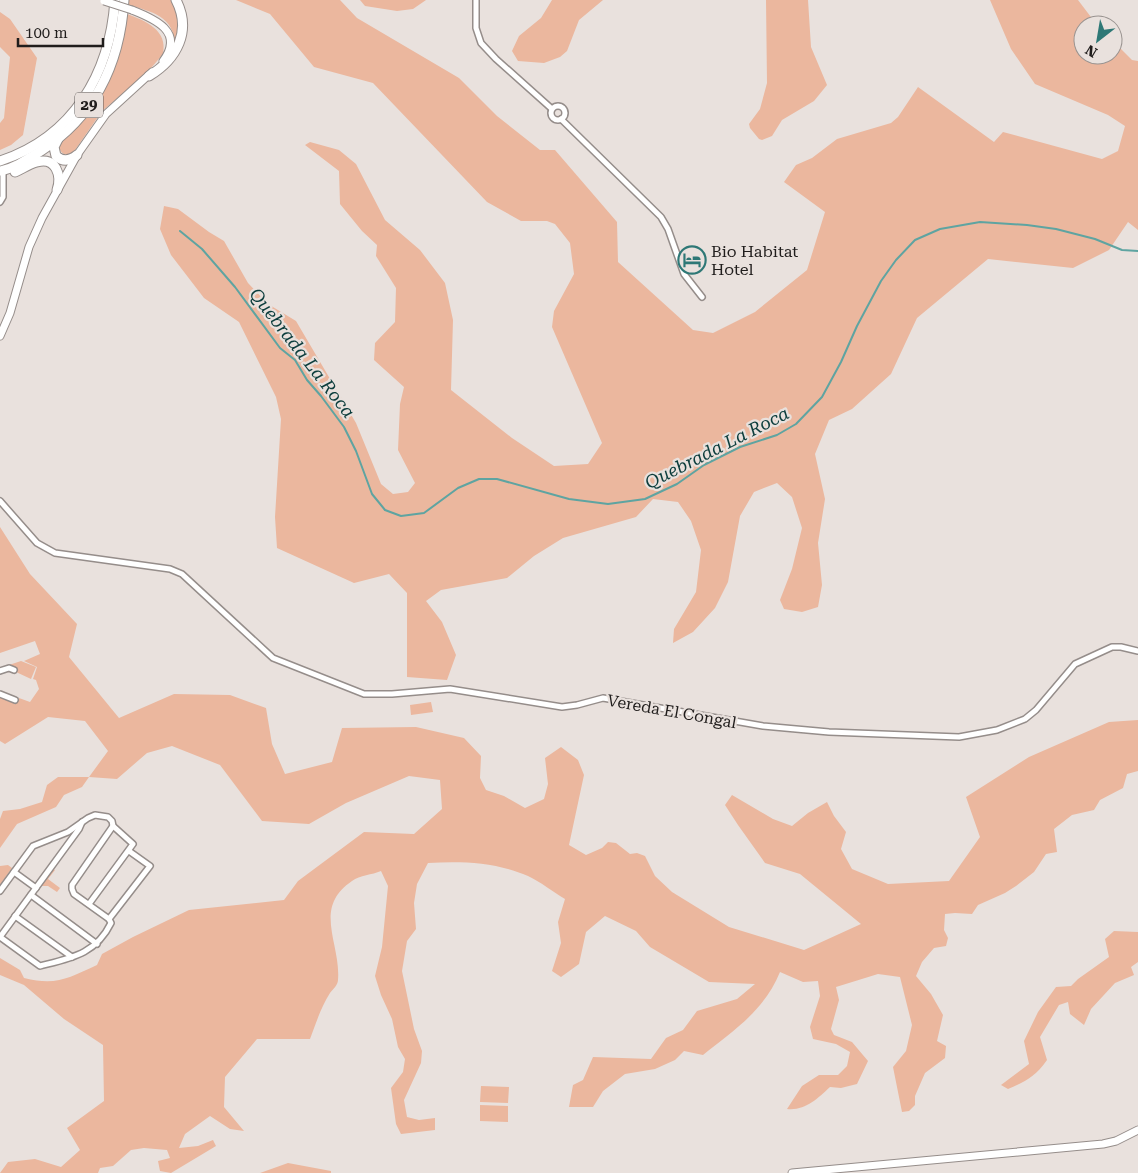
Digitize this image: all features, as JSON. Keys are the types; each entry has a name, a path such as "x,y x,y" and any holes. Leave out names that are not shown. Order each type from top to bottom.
{"highway":[{"path":"106,0 112,31"},
{"name":"29","path":"0,161 38,143 79,105 91,88 100,70 112,31 115,0"},
{"name":"29","path":"2,173 58,138 90,105 105,79 114,58 119,39 124,0"},
{"path":"149,76 162,68 172,58 178,48 181,38 182,17 176,0"},
{"path":"58,138 54,151 60,159 69,160 77,155"},
{"path":"2,173 21,170 36,162 45,162 53,165 58,170 60,182 58,190"}],"main road":[{"path":"0,336 10,313 29,247 42,218 77,155 106,114 166,59 170,38 167,30 157,21 106,0"},
{"path":"792,1173 1103,1144 1116,1141 1138,1130"}],"street":[{"path":"476,0 476,28 481,42 496,59 552,109"},
{"path":"552,109 558,106 564,109 565,114 561,119"},
{"path":"552,109 552,117 561,119 661,217 668,230 684,274 702,297"},
{"path":"0,202 3,196 2,173"},
{"name":"Vereda El Congal","path":"0,501 37,543 55,553 170,570 182,574 273,658 364,694 392,694 450,689 562,706 577,705 603,698 763,726 829,732 959,737 997,730 1025,719 1036,710 1075,664 1112,648 1121,647 1138,651"},
{"path":"0,671 9,668 14,670"},
{"path":"0,694 15,700"},
{"path":"0,891 33,846 68,832 95,815 108,817 112,821 113,826 133,844 89,904"},
{"path":"82,822 79,829 0,937 40,966 83,954 97,944 112,923 74,894 72,885 113,826"},
{"path":"109,919 150,866 128,851"},
{"path":"14,872 36,888"},
{"path":"31,895 97,944"},
{"path":"16,916 72,957"}],"shaded area":[{"path":"129,0 172,0 178,17 175,45 174,35 166,21 153,13 129,5"},
{"path":"236,0 340,0 357,18 459,78 497,116 540,150 555,150 617,222 618,262 693,330 713,333 755,312 807,270 825,212 784,182 796,165 812,158 837,139 891,123 898,117 918,87 994,142 1003,132 1102,159 1118,151 1125,126 1108,115 1035,84 1011,49 990,0 1078,0 1089,15 1073,15 1073,65 1123,65 1123,51 1132,60 1138,61 1138,230 1128,222 1109,250 1073,268 988,259 917,318 891,374 852,409 829,420 815,454 825,499 818,543 822,585 818,607 802,612 784,609 780,600 792,569 802,528 792,497 777,483 754,492 740,516 728,582 715,608 693,632 673,643 674,629 696,592 701,550 691,521 678,502 653,499 636,517 563,538 534,556 507,578 441,590 426,601 442,622 456,655 447,680 407,677 407,593 389,574 354,583 277,548 275,517 281,419 276,397 239,322 204,298 171,255 160,229 164,206 178,209 224,241 248,283 268,304 296,321 356,423 381,484 393,494 408,492 415,483 398,450 400,404 404,387 374,360 375,343 395,322 396,288 376,256 377,245 362,231 340,204 339,171 305,145 310,142 339,150 356,164 385,220 420,250 445,283 453,320 451,390 512,438 554,466 588,464 602,443 552,327 554,311 574,274 570,243 555,224 547,221 521,221 487,202 373,83 314,67 270,14"},
{"path":"360,0 426,0 413,9 397,11 365,6"},
{"path":"552,0 603,0 579,20 567,51 560,57 544,63 518,61 512,51 519,36 541,18"},
{"path":"766,0 808,0 811,47 827,85 814,101 782,120 772,136 762,140 750,128 749,124 760,109 767,83"},
{"path":"0,12 10,19 37,58 23,135 11,145 0,150 0,123 4,118 10,57 0,47"},
{"path":"127,14 148,23 159,33 164,46 163,54 146,74 102,111 73,153 67,155 60,150 59,144 111,74 119,54"},
{"path":"0,527 30,574 77,624 69,657 119,718 174,694 230,695 266,708 272,744 285,774 332,762 342,728 416,727 464,738 481,756 480,778 486,790 504,796 525,808 544,799 548,784 545,758 561,747 578,760 584,775 569,845 586,855 602,848 608,842 616,843 630,854 637,853 645,856 655,876 672,892 729,927 804,950 861,924 800,874 765,863 725,805 732,795 773,819 792,826 808,813 827,802 834,816 846,832 841,849 852,869 888,884 949,881 980,837 966,797 1029,757 1109,722 1138,720 1138,771 1127,774 1123,788 1100,800 1094,810 1072,815 1054,829 1057,852 1046,854 1034,872 1016,886 978,905 972,914 945,914 944,930 948,938 946,946 934,948 922,962 916,976 931,994 943,1015 937,1041 946,1046 945,1058 925,1073 915,1096 915,1105 909,1111 902,1112 893,1067 906,1051 912,1025 900,977 878,974 836,987 839,1000 831,1029 834,1035 852,1042 868,1061 857,1084 841,1088 830,1087 805,1106 787,1109 802,1086 819,1075 838,1075 847,1066 850,1052 836,1044 813,1039 810,1027 820,996 818,981 803,982 780,972 766,998 757,1009 703,1055 684,1051 675,1060 655,1069 625,1074 603,1091 593,1107 569,1107 573,1085 583,1080 593,1057 651,1059 666,1038 683,1030 697,1011 737,999 755,984 709,982 650,947 636,931 605,916 586,932 579,964 561,977 552,971 561,943 558,922 565,899 533,878 516,871 491,865 453,862 428,863 417,884 414,903 416,929 407,941 402,971 414,1029 422,1051 421,1063 404,1100 407,1117 419,1120 435,1118 435,1130 401,1134 396,1124 391,1088 403,1072 405,1059 398,1047 392,1019 375,976 382,947 388,886 381,871 352,881 340,891 333,903 331,927 338,966 338,982 324,1004 310,1039 257,1039 225,1077 224,1107 244,1131 230,1129 210,1116 185,1134 179,1148 198,1146 213,1140 216,1146 171,1173 160,1171 158,1161 170,1158 167,1150 144,1148 131,1150 113,1166 100,1168 98,1173 0,1173 8,1162 35,1159 61,1167 80,1150 67,1128 104,1101 103,1045 64,1019 24,985 0,975 0,958 20,970 24,978 54,981 70,977 97,965 102,954 189,910 284,900 298,881 364,832 414,834 442,809 440,780 409,776 346,803 309,824 262,821 220,765 172,746 147,753 117,779 89,777 108,751 85,721 48,717 5,744 0,741 0,696 17,702 19,698 30,702 39,689 36,680 33,679 37,667 24,661 40,654 35,641 0,653"},
{"path":"21,661 36,667 31,679 16,672 17,669 9,665"},
{"path":"431,702 433,712 411,715 410,705"},
{"path":"58,777 89,777 82,787 64,795 56,807 17,824 0,848 0,819 3,811 20,809 42,802 47,785"},
{"path":"8,865 12,868 0,885 0,866"},
{"path":"52,868 55,870 48,879 60,888 57,892 48,886 40,884"},
{"path":"1114,931 1138,932 1138,962 1131,967 1134,975 1115,983 1091,1009 1084,1025 1070,1014 1068,1002 1059,1005 1040,1037 1047,1060 1034,1075 1025,1081 1008,1089 1001,1085 1029,1064 1024,1041 1038,1012 1056,987 1071,986 1109,957 1105,939"},
{"path":"481,1086 509,1087 508,1103 480,1102"},
{"path":"480,1105 508,1106 508,1122 480,1121"},
{"path":"288,1163 331,1171 331,1173 260,1173"}],"waterway":[{"name":"Quebrada La Roca","path":"180,231 202,249 235,287 280,348 295,360 307,380 344,427 356,451 372,494 385,510 401,516 424,513 458,488 479,479 497,479 569,499 608,504 645,499 677,484 704,465 740,447 777,435 796,424 822,397 881,281 896,260 915,240 940,229 980,222 1027,225 1056,229 1095,239 1122,250 1138,251"}],"place":[{"name":"Bio Habitat Hotel","path":"692,260"}]}
